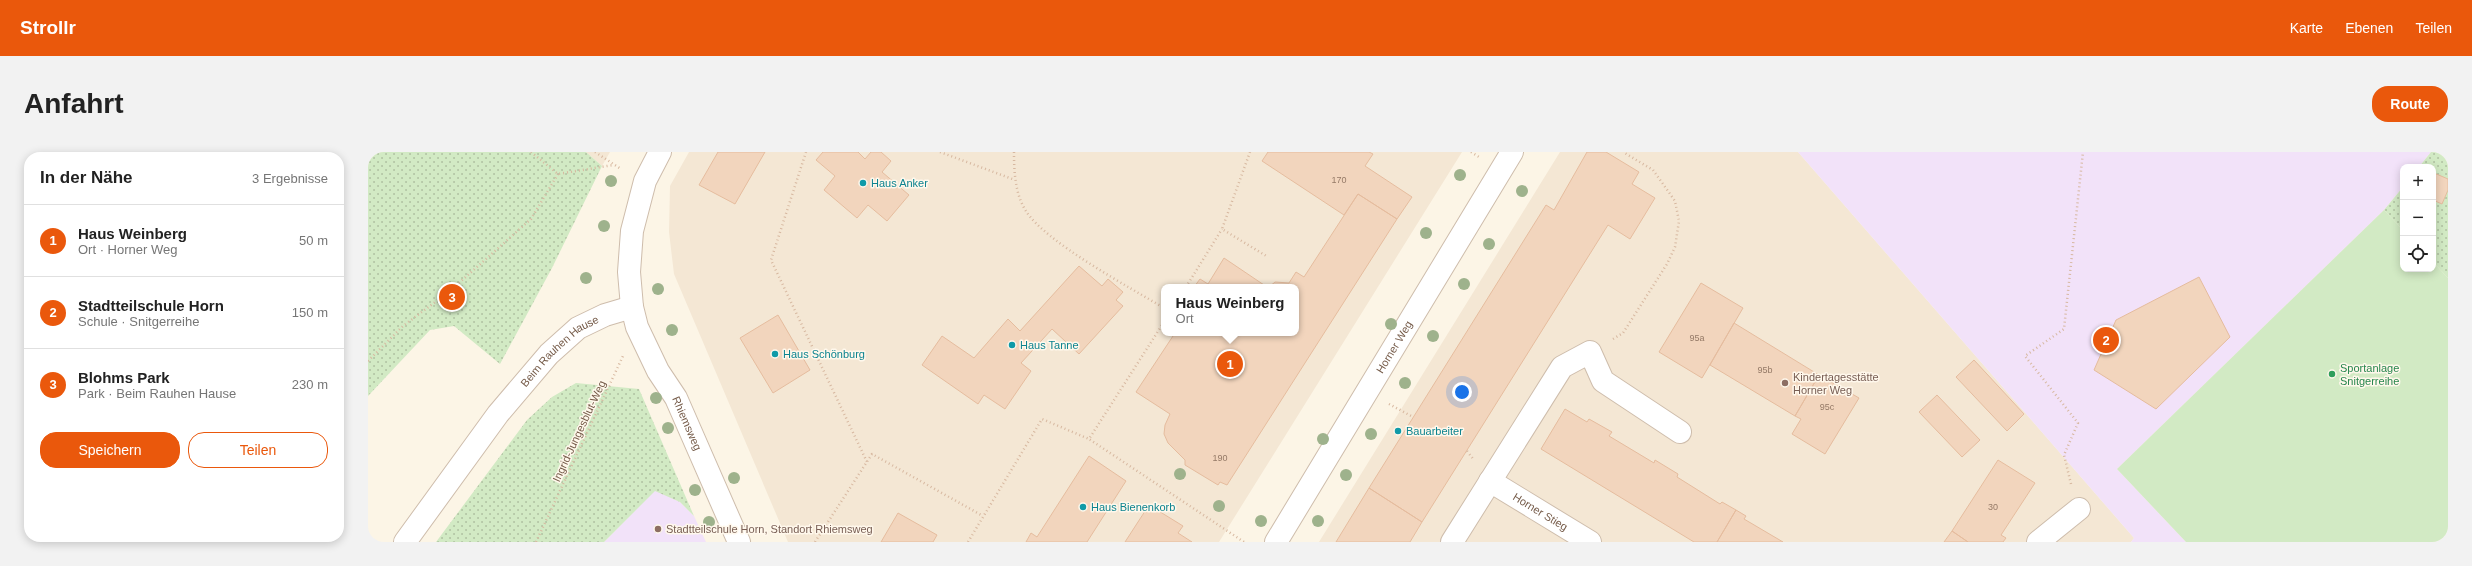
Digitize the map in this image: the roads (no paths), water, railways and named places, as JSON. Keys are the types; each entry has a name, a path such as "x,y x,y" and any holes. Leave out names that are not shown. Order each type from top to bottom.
{"street":[{"path":"634,317 629,272 632,231 645,181 660,152"},
{"name":"Horner Weg","path":"1276,542 1512,152"},
{"name":"Beim Rauhen Hause","path":"405,542 498,414 549,354 578,328 605,315 634,317"},
{"name":"Rhiemsweg","path":"634,317 658,371 676,398 739,542"},
{"path":"1452,542 1562,367 1590,352 1603,381 1680,432"},
{"name":"Horner Stieg","path":"1490,481 1590,542"},
{"path":"2038,542 2079,509"}],"place":[{"name":"Haus Anker","path":"863,183"},
{"name":"Blohms Park","path":"452,297"},
{"name":"Stadtteilschule Horn","path":"2106,340"},
{"name":"Haus Tanne","path":"1012,345"},
{"name":"Haus Schönburg","path":"775,354"},
{"name":"Haus Weinberg","path":"1230,364"},
{"name":"Sportanlage Snitgerreihe","path":"2332,374"},
{"name":"Kindertagesstätte Horner Weg","path":"1785,383"},
{"name":"Bauarbeiter","path":"1398,431"},
{"name":"Haus Bienenkorb","path":"1083,507"},
{"name":"Stadtteilschule Horn, Standort Rhiemsweg","path":"658,529"}]}
